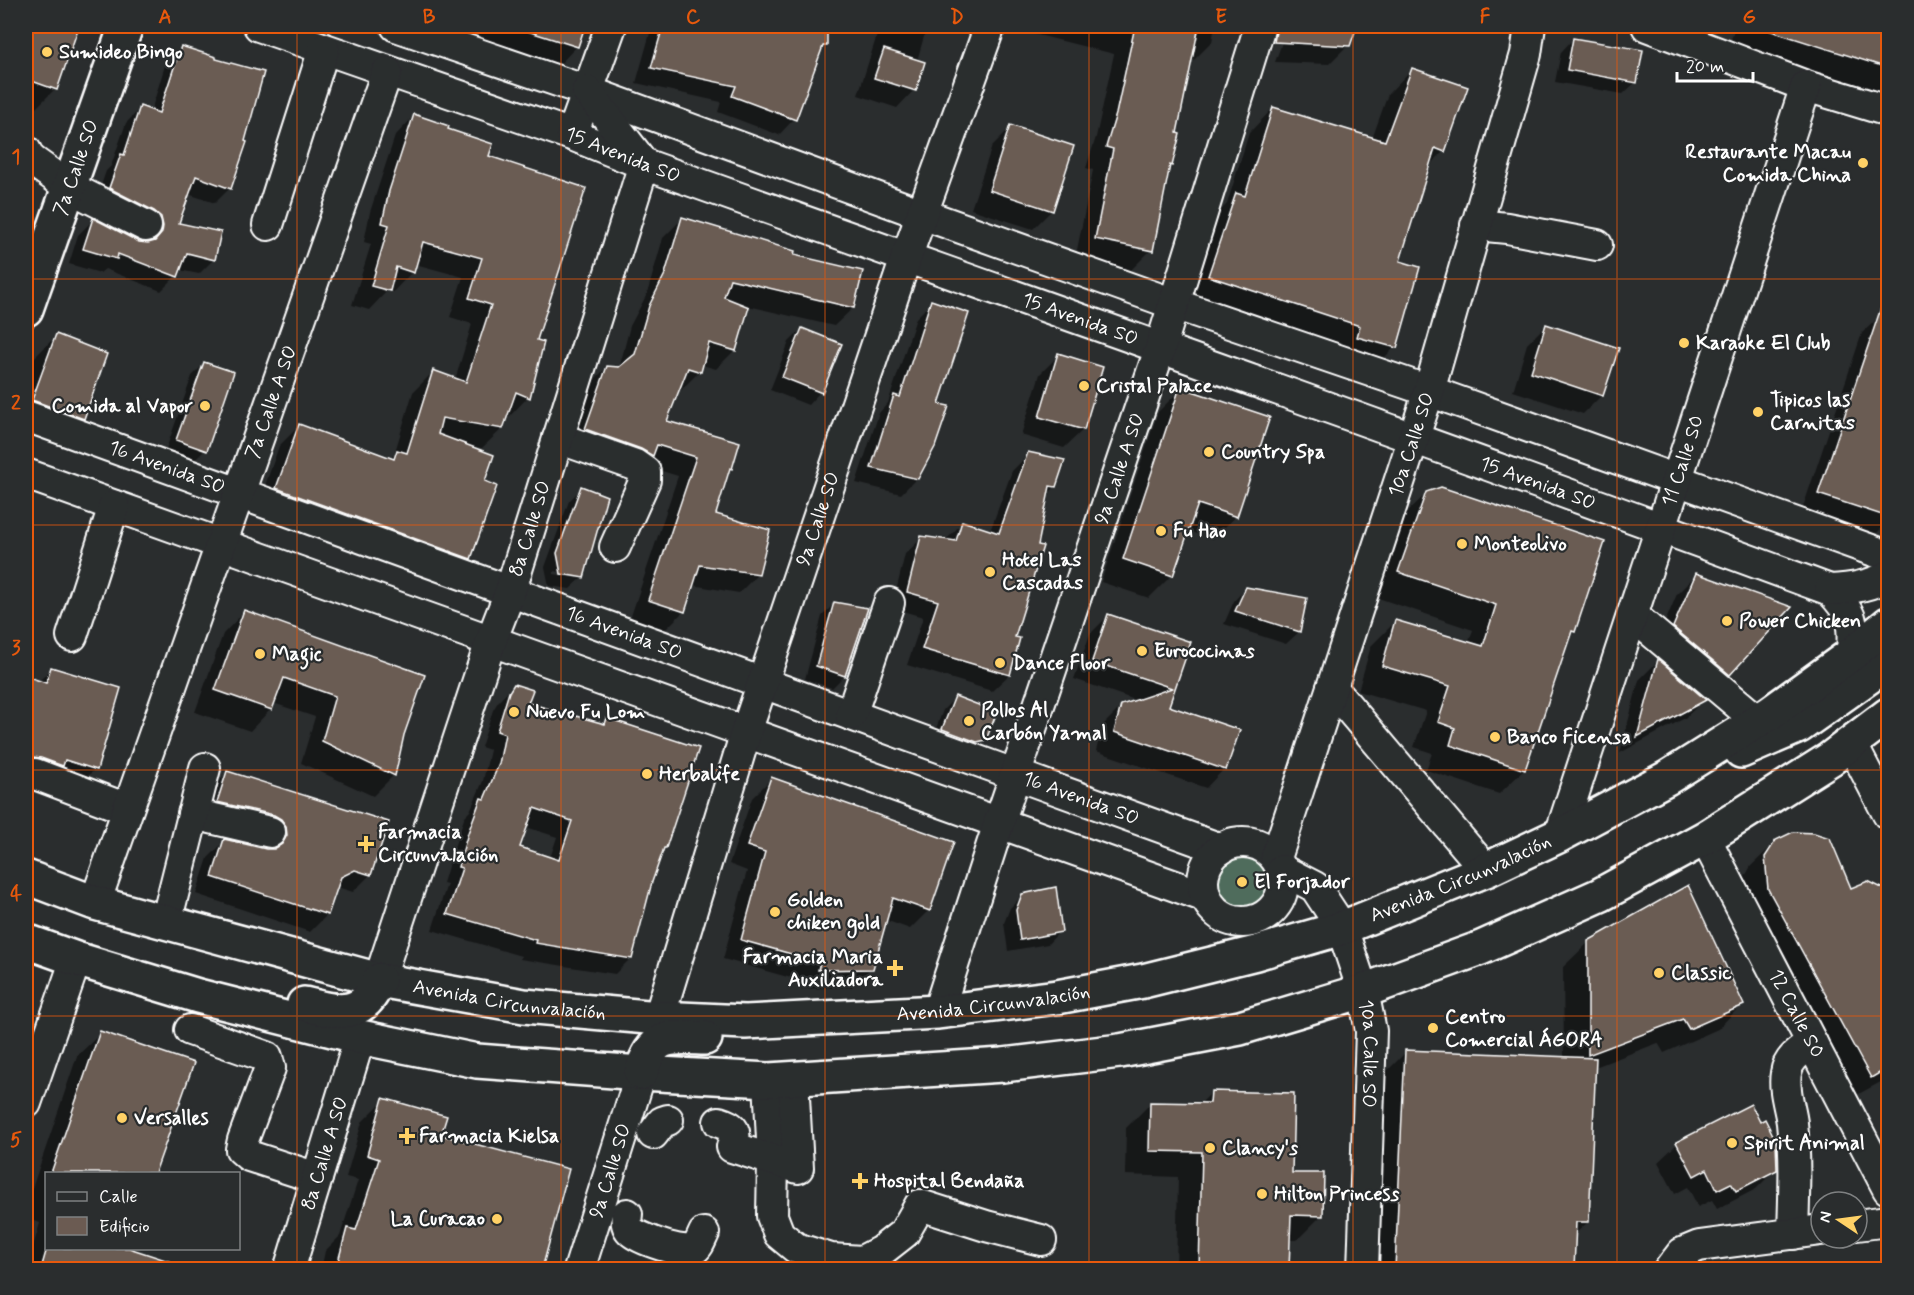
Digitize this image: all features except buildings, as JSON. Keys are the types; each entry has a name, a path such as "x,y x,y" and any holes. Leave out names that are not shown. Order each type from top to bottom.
{"main road":[{"name":"7a Calle SO","path":"26,309 126,26"},
{"name":"Avenida Circunvalación","path":"26,877 95,903 379,980 524,1006 659,1018 745,1022 938,1012 1057,997 1143,981 1253,938 1342,928 1486,870 1560,835 1667,778 1758,721 1852,654 1888,624"},
{"path":"1667,778 1732,755 1798,726 1888,663"},
{"path":"26,941 76,959 198,996 360,1038 477,1062 641,1073 781,1079 1003,1065 1120,1051 1240,1028 1363,991 1492,943 1600,895 1705,838 1830,759 1888,715"},
{"path":"198,996 229,986 328,1010 344,1011 367,1002 374,993 379,980"},
{"path":"641,1073 647,1055 655,1045 668,1039 714,1038 745,1022"}],"street":[{"name":"15 Avenida SO","path":"259,26 572,135 644,164 1160,349 1414,437 1830,590"},
{"path":"396,26 587,91 922,214 1174,304 1429,391 1888,556"},
{"path":"572,135 611,26"},
{"name":"9a Calle SO","path":"659,1018 746,732 906,258 990,26"},
{"name":"9a Calle A SO","path":"938,1012 999,823 1160,349 1260,26"},
{"name":"10a Calle SO","path":"1363,1269 1371,1031 1363,991 1342,928 1315,886 1279,864 1332,688 1429,391 1526,54 1530,26"},
{"path":"1647,26 1806,86 1888,111"},
{"path":"268,225 324,49"},
{"name":"7a Calle A SO","path":"95,903 387,72"},
{"name":"11 Calle SO","path":"1560,835 1806,86"},
{"path":"587,91 644,164"},
{"path":"26,151 30,159 69,187 146,226"},
{"name":"8a Calle SO","path":"379,980 491,641 510,591 644,164"},
{"path":"1476,225 1507,228 1597,245"},
{"name":"16 Avenida SO","path":"26,416 1221,849"},
{"path":"558,438 635,465 645,472 645,480 615,547"},
{"path":"26,474 1206,897"},
{"path":"72,636 114,506"},
{"path":"1830,590 1864,586 1888,576"},
{"path":"1830,590 1845,606 1854,627 1852,654"},
{"path":"851,715 890,603"},
{"path":"1632,615 1758,721"},
{"path":"1332,688 1486,870"},
{"path":"1851,743 1888,814"},
{"path":"166,922 205,768"},
{"path":"35,774 127,809"},
{"path":"193,814 270,832"},
{"name":"12 Calle SO","path":"1705,838 1888,1189"},
{"path":"1244,842 1256,844 1267,850 1279,864 1284,884 1281,898 1274,909 1263,918 1253,938 1236,922 1224,918 1213,909 1206,897 1203,884 1205,870 1221,849 1232,844 1244,842"},
{"path":"26,1103 76,959"},
{"path":"190,1030 267,1057 270,1068 243,1140 242,1149 249,1156 317,1178"},
{"name":"8a Calle A SO","path":"289,1269 360,1038"},
{"path":"1669,1269 1682,1253 1699,1246 1807,1232 1795,1169 1786,1072 1792,1059 1812,1043"},
{"name":"9a Calle SO","path":"579,1269 641,1073"},
{"path":"781,1079 786,1164 772,1216 779,1234 796,1248 831,1259 862,1261 881,1251 904,1233 920,1205 986,1226 1041,1240"},
{"path":"719,1122 731,1127 734,1132 732,1147 786,1164"},
{"path":"627,1214 626,1221 629,1229 635,1234 686,1252 700,1244 704,1233"},
{"path":"1869,1223 1888,1221"}],"green space":[{"path":"1238,853 1250,853 1265,861 1273,876 1273,888 1265,903 1250,911 1238,911 1223,903 1215,888 1215,876 1223,861"}],"place":[{"name":"Sumideo Bingo","path":"47,52"},
{"name":"Restaurante Macau Comida China","path":"1863,163"},
{"name":"Karaoke El Club","path":"1684,343"},
{"name":"Cristal Palace","path":"1084,386"},
{"name":"Comida al Vapor","path":"205,406"},
{"name":"Tipicos las Carnitas","path":"1758,412"},
{"name":"Country Spa","path":"1209,452"},
{"name":"Fu Hao","path":"1161,531"},
{"name":"Monteolivo","path":"1462,544"},
{"name":"Hotel Las Cascadas","path":"990,572"},
{"name":"Power Chicken","path":"1727,621"},
{"name":"Eurococinas","path":"1142,651"},
{"name":"Magic","path":"260,654"},
{"name":"Dance Floor","path":"1000,663"},
{"name":"Nuevo Fu Lom","path":"514,712"},
{"name":"Pollos Al Carbón Yamal","path":"969,721"},
{"name":"Banco Ficensa","path":"1495,737"},
{"name":"Herbalife","path":"647,774"},
{"name":"Farmacia Circunvalación","path":"366,844"},
{"name":"El Forjador","path":"1242,882"},
{"name":"Golden chiken gold","path":"775,912"},
{"name":"Farmacia Maria Auxiliadora","path":"895,968"},
{"name":"Classic","path":"1659,973"},
{"name":"Centro Comercial ÁGORA","path":"1433,1028"},
{"name":"Versalles","path":"122,1118"},
{"name":"Farmacia Kielsa","path":"407,1136"},
{"name":"Spirit Animal","path":"1732,1143"},
{"name":"Clancy's","path":"1210,1148"},
{"name":"Hospital Bendaña","path":"860,1181"},
{"name":"Hilton Princess","path":"1262,1194"},
{"name":"La Curacao","path":"497,1219"}]}
